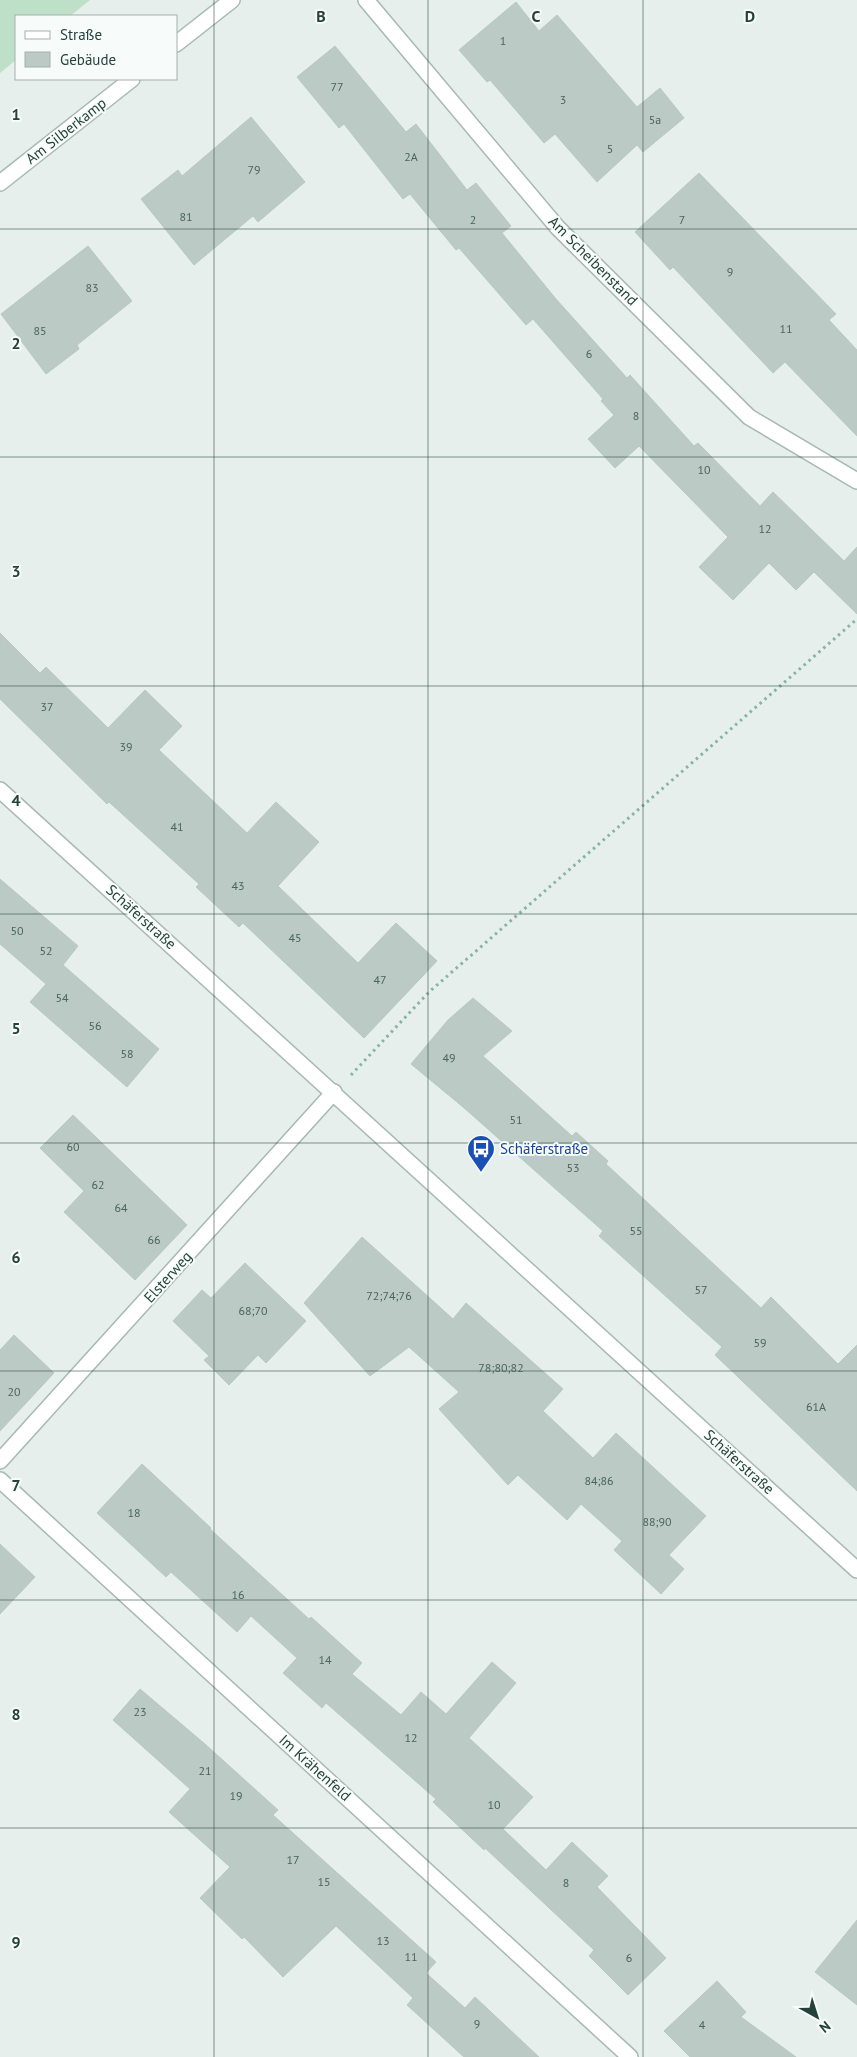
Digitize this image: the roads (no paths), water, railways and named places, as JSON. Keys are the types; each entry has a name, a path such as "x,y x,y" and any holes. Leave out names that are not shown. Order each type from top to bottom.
{"street":[{"path":"178,42 232,0"},
{"name":"Am Scheibenstand","path":"366,0 558,228 749,417 857,481"},
{"name":"Am Silberkamp","path":"0,183 131,80"},
{"name":"Schäferstraße","path":"0,790 857,1570"},
{"name":"Elsterweg","path":"0,1461 334,1092"},
{"name":"Im Krähenfeld","path":"0,1480 630,2057"}],"place":[{"name":"Schäferstraße","path":"481,1173"}]}
